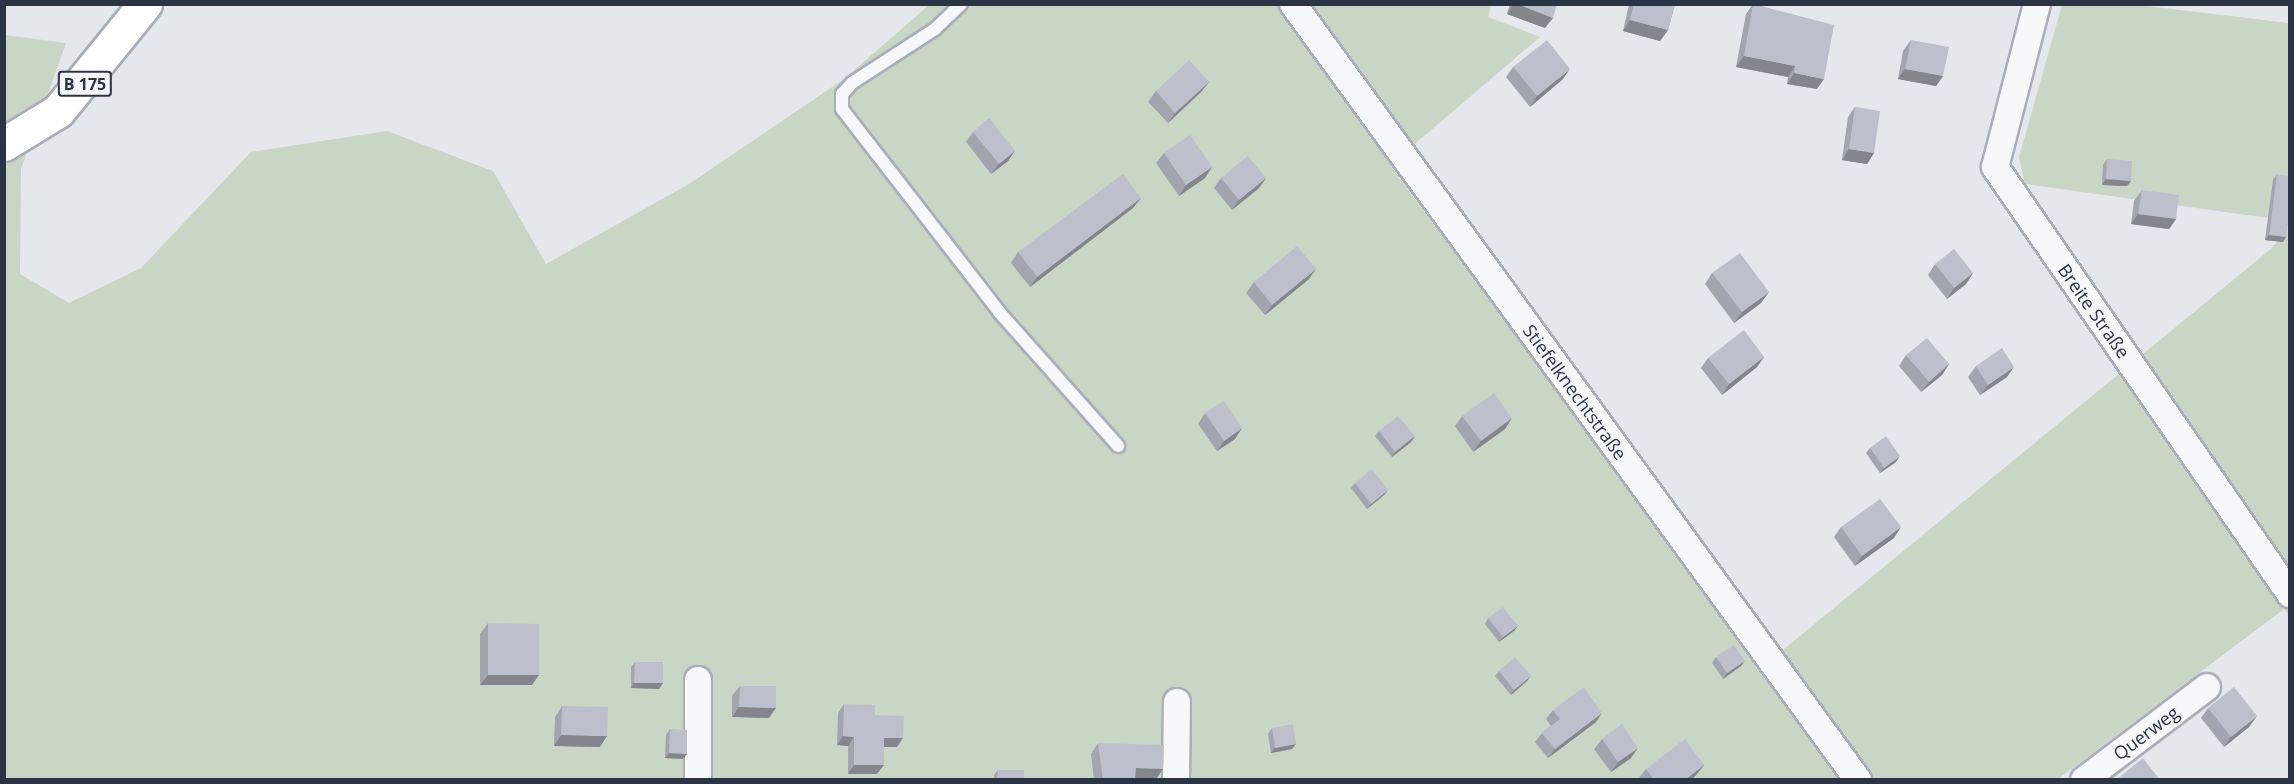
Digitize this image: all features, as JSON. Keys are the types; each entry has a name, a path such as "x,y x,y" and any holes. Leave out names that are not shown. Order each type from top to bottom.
{"main road":[{"name":"B 175","path":"4,144 58,111 145,4"}],"street":[{"name":"Stiefelknechtstraße","path":"1293,4 1858,780"},
{"name":"Breite Straße","path":"2037,4 1995,167 2289,594"},
{"path":"698,680 698,780"},
{"name":"Querweg","path":"2084,780 2207,687"},
{"path":"1176,780 1178,702"}],"lane":[{"path":"961,4 935,29 852,83 842,94 842,109 1000,313 1118,446"}],"green space":[{"path":"929,5 1491,5 1488,17 1540,37 1390,165 1761,668 2272,248 2289,226 2289,615 2284,609 2058,779 5,780 5,35 66,43 21,169 20,274 69,303 141,268 251,152 387,131 493,171 546,264 689,184 844,79"},
{"path":"2062,5 2139,5 2289,23 2289,221 2025,184 2019,157"}],"building":[{"path":"1517,4 1557,4 1553,18"},
{"path":"1634,4 1675,4 1668,30 1630,20"},
{"path":"1753,4 1834,25 1824,79 1794,73 1795,66 1744,56"},
{"path":"1547,40 1570,69 1537,96 1513,67"},
{"path":"1911,40 1949,47 1943,76 1905,69"},
{"path":"1189,60 1209,82 1175,113 1156,91"},
{"path":"1855,107 1880,111 1874,153 1849,149"},
{"path":"989,118 1015,151 999,164 973,132"},
{"path":"1190,135 1212,167 1186,185 1164,153"},
{"path":"1248,156 1266,178 1239,200 1221,178"},
{"path":"2107,159 2132,161 2131,181 2106,179"},
{"path":"1123,174 1141,198 1037,277 1018,252"},
{"path":"2277,174 2289,176 2289,217 2286,237 2269,235"},
{"path":"2142,190 2179,195 2176,219 2138,214"},
{"path":"1297,246 1316,269 1272,305 1254,282"},
{"path":"1954,249 1973,273 1954,288 1935,264"},
{"path":"1740,253 1769,292 1742,312 1712,273"},
{"path":"1744,330 1764,357 1729,384 1708,358"},
{"path":"1927,338 1949,364 1929,382 1906,355"},
{"path":"2002,348 2014,367 1988,385 1976,366"},
{"path":"1494,393 1512,418 1481,441 1462,416"},
{"path":"1224,401 1242,428 1224,441 1205,413"},
{"path":"1398,416 1415,436 1395,452 1379,431"},
{"path":"1886,436 1900,456 1884,468 1870,448"},
{"path":"1372,469 1388,490 1371,504 1355,483"},
{"path":"1880,499 1901,527 1862,556 1841,527"},
{"path":"1503,607 1518,626 1503,637 1488,618"},
{"path":"488,623 539,624 539,675 488,675"},
{"path":"1734,645 1745,661 1727,673 1716,657"},
{"path":"1515,657 1531,676 1514,690 1499,671"},
{"path":"635,662 663,662 663,683 634,683"},
{"path":"740,686 776,686 776,708 739,707"},
{"path":"1584,687 1602,713 1555,749 1542,733 1560,719 1553,710"},
{"path":"2234,687 2257,716 2231,737 2208,708"},
{"path":"844,704 875,705 875,715 904,716 903,738 884,738 884,765 854,765 854,737 843,736"},
{"path":"562,706 608,707 607,736 561,735"},
{"path":"1293,724 1296,744 1275,748 1272,728"},
{"path":"1622,724 1638,748 1618,762 1602,739"},
{"path":"670,729 687,730 687,754 669,753"},
{"path":"1685,739 1704,765 1685,780 1654,780 1646,769"},
{"path":"1098,743 1164,745 1163,769 1136,768 1135,780 1103,780"},
{"path":"2143,758 2160,780 2116,780"},
{"path":"998,770 1024,770 1024,780 997,780"}]}
